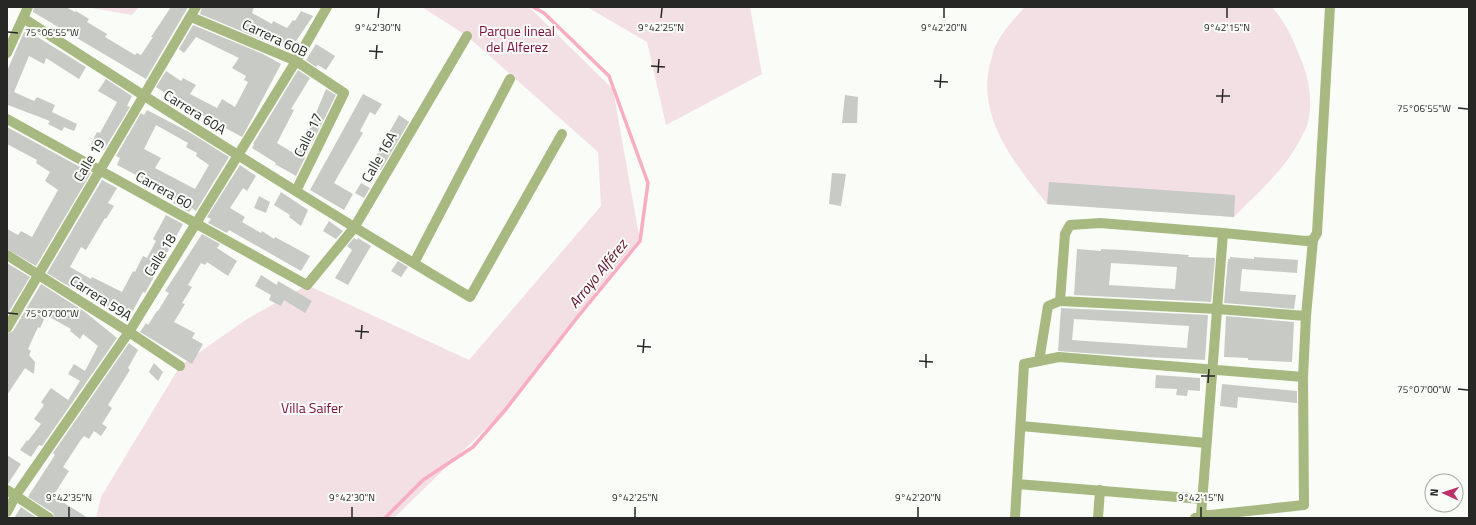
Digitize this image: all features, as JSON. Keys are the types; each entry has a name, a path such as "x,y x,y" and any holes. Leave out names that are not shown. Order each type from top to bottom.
{"street":[{"path":"7,53 28,7"},
{"name":"Calle 19","path":"7,328 196,7"},
{"name":"Calle 18","path":"7,512 11,492 129,332 296,61 327,7"},
{"path":"1223,233 1202,499 1198,517 1304,504 1303,377 1306,316 1313,240 1317,233 1330,7"},
{"name":"Carrera 60B","path":"191,16 296,61 344,93"},
{"name":"Carrera 60A","path":"23,18 237,155 354,228 470,297 562,134"},
{"name":"Calle 16A","path":"307,285 354,228 467,36"},
{"path":"414,264 510,78"},
{"name":"Calle 17","path":"296,191 344,93"},
{"name":"Carrera 60","path":"7,119 307,285"},
{"path":"1060,301 1065,234 1070,225 1100,223 1223,233 1306,242 1313,240"},
{"name":"Carrera 59A","path":"7,255 180,366"},
{"path":"1039,361 1048,306 1060,301 1217,309 1306,316"},
{"path":"1016,518 1024,364 1059,357 1303,377"},
{"path":"1021,426 1206,443"},
{"path":"1017,484 1202,499"},
{"path":"1098,518 1100,490"},
{"path":"11,492 49,518"}],"green space":[{"path":"86,7 139,7 132,15"},
{"name":"Villa Saifer","path":"422,7 529,7 613,89 640,241 506,409 394,518 96,518 101,497 180,366 247,319 307,285 469,360 601,206 598,152 467,36"},
{"path":"587,7 750,7 762,74 666,125 647,42"},
{"path":"1025,7 1272,7 1288,30 1306,73 1310,106 1306,128 1296,148 1280,169 1234,217 1047,204 1010,154 992,117 988,98 988,78 994,48 1006,28"}],"building":[{"path":"34,7 66,7 75,12 76,11 89,19 87,22 107,34 105,37 135,55 137,53 141,55 171,7 188,7 146,79 33,12"},
{"path":"202,7 254,7 252,13 272,24 273,21 287,28 293,20 295,21 301,11 313,16 292,47 273,39 270,43 200,14"},
{"path":"193,25 263,54 281,64 242,137 183,105 156,87 166,71 181,81 183,78 196,85 190,94 217,108 222,99 235,107 248,82 244,80 246,76 232,68 239,58 196,37 184,53 179,49"},
{"path":"24,32 39,38 86,67 79,79 46,58 44,64 29,56 14,92 34,101 37,97 55,105 52,112 77,124 74,131 64,127 62,131 48,124 50,121 8,105 7,107 7,71"},
{"path":"316,44 335,56 326,70 318,65 316,67 306,60"},
{"path":"298,70 310,78 291,109 294,110 277,143 295,154 307,129 309,130 326,89 336,95 296,176 252,148"},
{"path":"106,79 132,96 127,106 130,107 104,150 91,144 97,132 100,133 117,102 98,91"},
{"path":"363,94 382,104 375,115 370,112 360,131 363,133 334,183 353,194 344,210 310,190"},
{"path":"845,95 858,97 857,123 842,123"},
{"path":"147,110 189,132 229,157 196,211 192,208 189,212 173,203 176,199 142,182 144,179 117,165 120,158 116,156 141,113 144,115","holes":["156,125 188,143 186,147 197,153 196,156 209,165 195,189 155,168 161,158 144,149"]},
{"path":"399,115 409,122 381,170 371,165"},
{"path":"7,127 91,173 36,266 7,249 7,229 18,235 21,231 32,237 58,190 45,181 50,172 36,163 37,160 7,144"},
{"path":"240,165 256,176 247,191 243,188 230,208 245,217 242,222 261,233 262,231 274,239 275,237 310,256 301,271 229,230 227,233 208,223 211,219 207,217"},
{"path":"832,173 846,174 841,206 829,204"},
{"path":"102,180 117,188 108,203 114,206 86,250 81,247 70,267 91,279 92,277 122,292 143,256 147,258 156,241 153,239 166,215 183,224 145,293 143,292 129,318 47,273"},
{"path":"1049,182 1235,195 1234,217 1047,204"},
{"path":"361,183 370,188 364,198 355,193"},
{"path":"281,192 308,210 301,226 289,217 290,215 274,205"},
{"path":"259,196 270,202 266,213 254,208"},
{"path":"329,221 343,231 336,239 323,231"},
{"path":"202,234 220,244 217,248 237,261 228,276 207,262 205,265 201,263 188,285 192,287 182,303 185,304 174,322 195,333 192,338 203,344 192,364 140,332 146,323 148,325 158,311 169,293 165,291"},
{"path":"354,238 357,240 358,238 371,246 348,285 335,278 352,250 347,246"},
{"path":"1077,249 1101,251 1101,249 1123,250 1189,255 1188,257 1215,258 1211,302 1074,295","holes":["1111,263 1177,267 1175,289 1109,285"]},
{"path":"1230,257 1298,260 1297,273 1242,269 1240,291 1296,295 1294,309 1224,303 1228,259 1230,259"},
{"path":"398,261 408,267 401,277 391,271"},
{"path":"7,263 30,277 7,315"},
{"path":"261,275 277,285 278,281 312,301 305,313 284,300 281,306 269,300 271,295 255,286"},
{"path":"41,284 85,312 117,338 42,446 39,445 31,457 20,450 41,424 34,419 44,405 41,402 51,388 68,400 80,381 68,374 74,364 85,371 98,346 83,334 80,339 70,331 71,329 46,315 40,328 38,327 28,349 31,351 29,355 35,362 34,374 25,368 7,395 7,334 13,331"},
{"path":"1061,308 1208,315 1205,360 1058,351","holes":["1074,319 1189,326 1187,348 1072,340"]},
{"path":"1226,316 1294,322 1292,362 1248,360 1248,358 1224,357"},
{"path":"129,343 138,350 128,368 130,370 108,405 112,408 102,424 107,427 101,436 94,431 89,439 84,436 80,441 63,467 69,471 53,496 88,518 55,518 53,513 28,497 55,455 53,453"},
{"path":"154,363 163,372 158,381 149,372"},
{"path":"1156,375 1200,378 1200,391 1188,390 1187,396 1176,395 1177,389 1155,388"},
{"path":"1222,384 1297,391 1297,403 1238,397 1237,408 1220,406"},
{"path":"7,455 21,464 8,484 7,484"},
{"path":"21,507 37,518 14,518"}],"waterway":[{"name":"Arroyo Alférez","path":"385,518 423,480 473,447 506,409 576,319 640,241 648,183 609,76 544,13 533,7"}],"park label":[{"name":"Parque lineal del Alferez","path":"517,40"}]}
